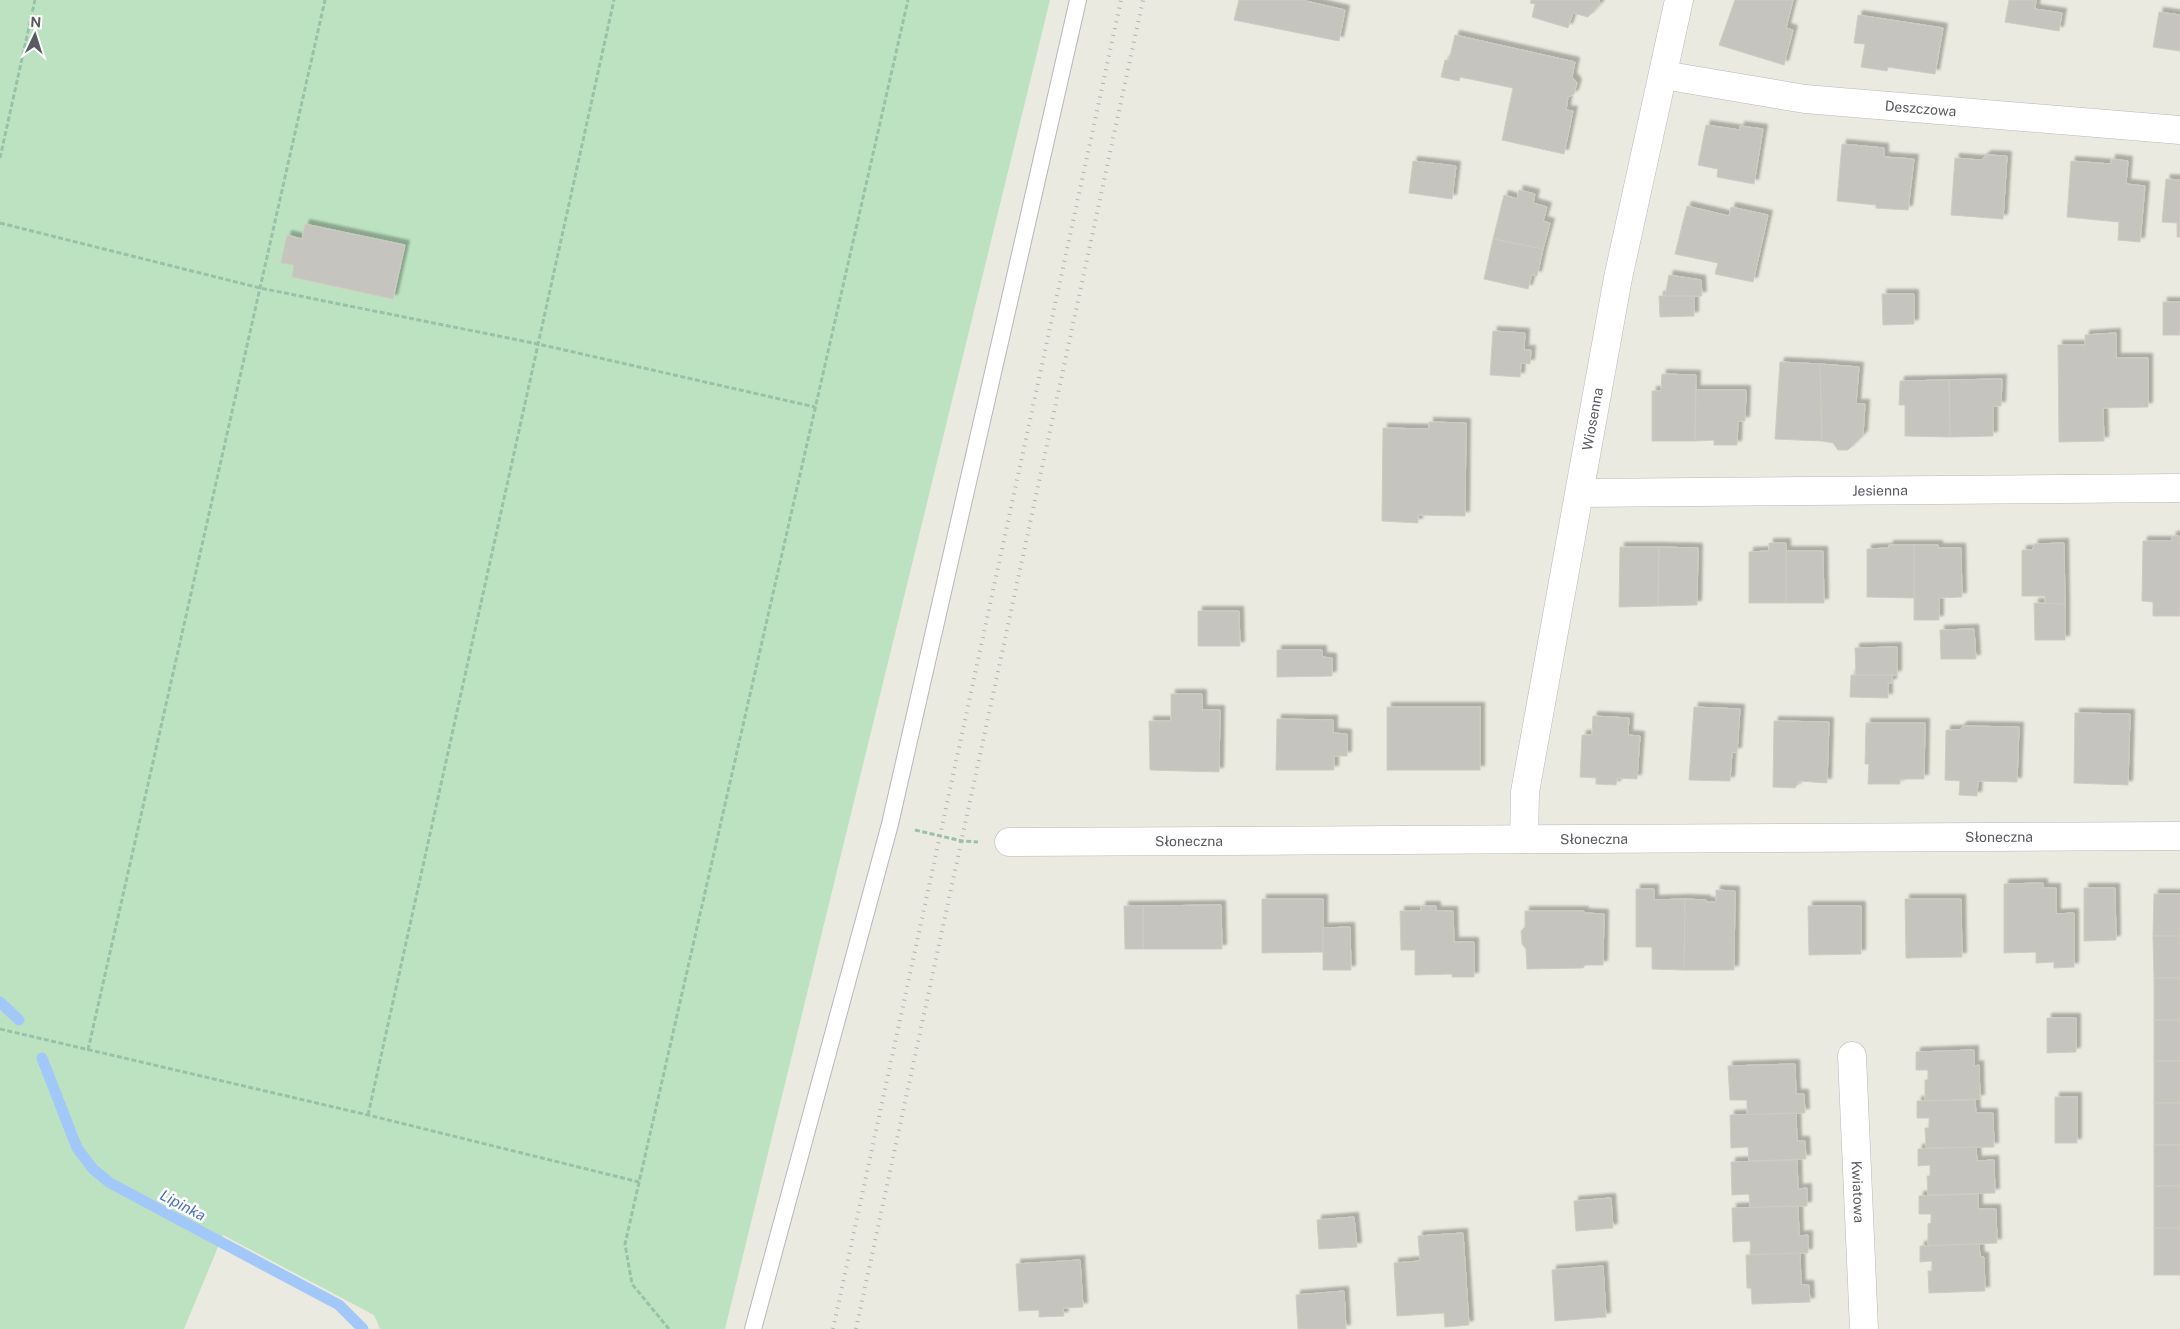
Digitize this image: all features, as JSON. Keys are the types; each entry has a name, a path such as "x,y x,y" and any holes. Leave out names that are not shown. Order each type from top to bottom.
{"street":[{"name":"Wiosenna","path":"1524,840 1525,792 1618,278 1678,0"},
{"name":"Deszczowa","path":"1663,75 1805,99 2180,130"},
{"name":"Jesienna","path":"1580,493 2180,488"},
{"name":"Słoneczna","path":"1009,842 2180,836"},
{"name":"Kwiatowa","path":"1852,1056 1864,1329"}],"lane":[{"path":"753,1329 890,824 1078,0"}],"path":[{"path":"0,158 35,0"},
{"path":"88,1050 325,0"},
{"path":"368,1114 614,0"},
{"path":"669,1329 632,1284 625,1244 908,0"},
{"path":"0,223 260,288 538,344 815,407"},
{"path":"927,833 974,842"},
{"path":"0,1029 368,1114 639,1182"}],"green space":[{"path":"0,0 1050,0 725,1329 380,1329 374,1315 223,1235 184,1329 0,1329"}],"building":[{"path":"1239,0 1301,0 1345,10 1339,41 1234,20"},
{"path":"1531,0 1599,0 1600,4 1588,17 1573,13 1568,28 1532,17 1535,4 1530,3"},
{"path":"1735,0 1793,0 1786,28 1793,30 1784,65 1719,45"},
{"path":"2009,0 2036,0 2035,9 2062,13 2059,31 2005,22"},
{"path":"2159,12 2180,15 2180,51 2153,47"},
{"path":"1858,15 1943,28 1935,74 1888,67 1887,71 1861,67 1865,44 1854,43"},
{"path":"1455,35 1575,62 1572,77 1577,83 1574,94 1568,97 1566,110 1573,111 1564,154 1502,140 1513,88 1460,77 1459,81 1441,77 1445,60 1449,60"},
{"path":"1706,125 1740,130 1740,126 1763,129 1754,184 1717,177 1718,169 1698,165"},
{"path":"1842,144 1884,148 1884,157 1914,159 1908,210 1876,208 1876,205 1837,201"},
{"path":"1987,155 2007,156 2003,219 1951,215 1955,158 1981,160"},
{"path":"2111,159 2128,161 2126,184 2145,186 2140,242 2118,240 2119,222 2067,217 2071,161 2111,164"},
{"path":"1413,161 1456,166 1452,199 1409,193"},
{"path":"2166,179 2180,180 2180,237 2177,237 2177,223 2162,222"},
{"path":"1519,190 1535,194 1533,203 1547,207 1543,221 1550,223 1543,249 1493,239 1504,195 1517,199"},
{"path":"1687,206 1729,216 1731,207 1768,215 1753,282 1715,274 1718,263 1675,254"},
{"path":"305,224 405,245 393,299 292,277 294,265 281,263 287,235 302,239"},
{"path":"1493,239 1543,249 1537,276 1532,274 1528,289 1484,279"},
{"path":"1669,275 1701,280 1702,296 1665,296"},
{"path":"1882,294 1914,294 1914,324 1883,325"},
{"path":"1659,296 1694,296 1694,316 1660,317"},
{"path":"2163,302 2180,302 2180,335 2163,335"},
{"path":"1493,331 1525,333 1524,350 1531,350 1530,364 1521,363 1520,377 1490,375"},
{"path":"2116,333 2116,358 2148,358 2148,407 2103,408 2104,441 2059,442 2058,345 2085,345 2085,335"},
{"path":"1780,362 1820,364 1822,441 1775,439"},
{"path":"1820,364 1859,367 1856,404 1865,404 1863,435 1848,450 1838,450 1833,443 1822,441"},
{"path":"1662,374 1696,375 1695,441 1652,441 1652,391 1661,391"},
{"path":"2002,379 2001,406 1993,406 1993,436 1950,437 1949,380"},
{"path":"1949,380 1950,437 1905,436 1905,405 1899,405 1900,381"},
{"path":"1696,390 1746,390 1745,421 1738,421 1737,445 1714,445 1714,440 1695,441"},
{"path":"1429,422 1466,423 1465,516 1418,515 1418,523 1382,521 1383,428 1429,429"},
{"path":"2172,536 2180,536 2180,616 2153,616 2153,602 2142,601 2143,541 2172,541"},
{"path":"1769,543 1786,543 1786,603 1749,603 1749,552 1769,551"},
{"path":"2064,543 2065,604 2045,604 2045,596 2022,596 2022,550 2033,550 2034,544"},
{"path":"1889,545 1914,545 1914,598 1867,597 1867,549 1889,548"},
{"path":"1914,545 1938,545 1938,548 1961,548 1962,597 1939,598 1939,620 1914,620"},
{"path":"1620,547 1659,547 1658,606 1619,607"},
{"path":"1659,547 1698,548 1697,605 1658,606"},
{"path":"1786,551 1823,551 1824,603 1786,603"},
{"path":"2034,603 2065,604 2065,640 2035,640"},
{"path":"1198,611 1239,611 1240,646 1198,646"},
{"path":"1974,629 1976,659 1941,659 1940,630"},
{"path":"1897,647 1897,675 1856,676 1855,648"},
{"path":"1277,650 1322,650 1322,657 1332,658 1332,676 1277,677"},
{"path":"1851,675 1892,675 1892,683 1888,683 1888,698 1850,697"},
{"path":"1171,694 1202,694 1202,710 1220,710 1219,772 1150,770 1149,721 1171,721"},
{"path":"1387,707 1480,707 1480,770 1387,770"},
{"path":"1694,707 1740,709 1737,752 1732,752 1730,781 1689,780"},
{"path":"2075,713 2130,714 2128,785 2074,783"},
{"path":"1593,716 1629,718 1628,735 1640,736 1637,779 1617,778 1616,785 1596,784 1596,778 1580,777 1582,735 1592,735"},
{"path":"1277,719 1333,720 1333,733 1347,734 1347,756 1334,756 1334,770 1276,770"},
{"path":"1774,721 1829,722 1827,783 1800,781 1795,788 1773,787"},
{"path":"1866,723 1925,723 1924,779 1900,779 1900,784 1868,784 1869,764 1865,764"},
{"path":"1963,726 2019,727 2017,782 1978,781 1977,796 1959,795 1960,781 1945,780 1946,730 1959,730"},
{"path":"2043,883 2043,888 2056,888 2056,914 2074,913 2074,967 2054,968 2054,962 2036,963 2036,952 2004,953 2004,884"},
{"path":"2084,888 2115,888 2116,940 2084,941"},
{"path":"1636,889 1654,889 1654,900 1685,899 1684,970 1652,969 1652,947 1636,947"},
{"path":"1716,890 1735,891 1734,970 1684,970 1685,899 1716,902"},
{"path":"2154,894 2180,894 2180,936 2153,936"},
{"path":"1262,899 1323,899 1323,952 1262,953"},
{"path":"1905,899 1961,899 1962,957 1906,958"},
{"path":"1221,905 1222,949 1143,949 1143,906"},
{"path":"1124,906 1143,906 1143,949 1125,949"},
{"path":"1421,906 1436,906 1436,911 1453,911 1454,942 1474,942 1474,977 1452,977 1452,974 1415,975 1415,950 1401,950 1400,911 1421,911"},
{"path":"1808,906 1861,906 1861,954 1809,955"},
{"path":"1525,911 1584,911 1584,913 1604,914 1603,965 1585,965 1583,968 1527,969 1526,949 1522,944 1521,931 1525,927"},
{"path":"1350,927 1351,970 1323,970 1323,928"},
{"path":"2153,936 2180,936 2180,978 2154,978"},
{"path":"2154,978 2180,978 2180,1020 2154,1020"},
{"path":"2047,1018 2076,1018 2076,1052 2047,1053"},
{"path":"2154,1020 2180,1020 2180,1061 2154,1061"},
{"path":"1974,1050 1974,1066 1979,1065 1980,1099 1925,1101 1925,1080 1928,1080 1928,1070 1916,1070 1916,1052"},
{"path":"2154,1061 2180,1061 2180,1103 2154,1103"},
{"path":"1795,1064 1796,1094 1804,1094 1805,1113 1747,1115 1747,1100 1730,1100 1728,1066"},
{"path":"2055,1097 2077,1097 2077,1143 2055,1143"},
{"path":"1975,1100 1976,1113 1993,1113 1994,1147 1926,1148 1925,1128 1929,1128 1929,1118 1917,1118 1917,1101"},
{"path":"2154,1103 2180,1103 2180,1145 2154,1145"},
{"path":"1796,1113 1797,1141 1805,1141 1806,1159 1749,1161 1748,1147 1731,1148 1730,1115"},
{"path":"2154,1145 2180,1145 2180,1186 2154,1186"},
{"path":"1976,1147 1977,1161 1994,1160 1995,1193 1928,1195 1927,1176 1930,1176 1930,1165 1918,1166 1918,1149"},
{"path":"1797,1160 1798,1189 1807,1188 1807,1206 1750,1208 1749,1194 1732,1195 1731,1162"},
{"path":"2154,1186 2180,1186 2180,1228 2154,1228"},
{"path":"1978,1194 1978,1209 1996,1209 1997,1243 1928,1246 1928,1224 1931,1223 1931,1214 1919,1214 1919,1196"},
{"path":"1611,1198 1613,1228 1576,1231 1574,1201"},
{"path":"1798,1206 1799,1236 1808,1235 1808,1253 1751,1255 1750,1241 1733,1242 1732,1208"},
{"path":"1354,1217 1357,1247 1319,1249 1317,1220"},
{"path":"2154,1228 2180,1228 2180,1275 2154,1275"},
{"path":"1463,1233 1469,1325 1445,1327 1444,1313 1397,1316 1394,1263 1420,1261 1418,1236"},
{"path":"1979,1244 1980,1257 1984,1257 1985,1291 1929,1293 1928,1271 1932,1271 1932,1261 1920,1262 1920,1246"},
{"path":"1800,1253 1801,1285 1809,1285 1810,1302 1752,1304 1751,1288 1747,1288 1746,1255"},
{"path":"1080,1260 1083,1307 1063,1308 1064,1316 1039,1317 1039,1310 1019,1311 1016,1264"},
{"path":"1603,1266 1606,1317 1555,1321 1552,1270"},
{"path":"1344,1291 1346,1329 1298,1329 1296,1295"}],"waterway":[{"name":"Lipinka","path":"0,1002 19,1020"},
{"name":"Lipinka","path":"42,1058 77,1148 93,1169 110,1183 339,1305 363,1329"}],"railway":[{"path":"833,1329 1121,0"},
{"path":"856,1329 1143,0"}]}
